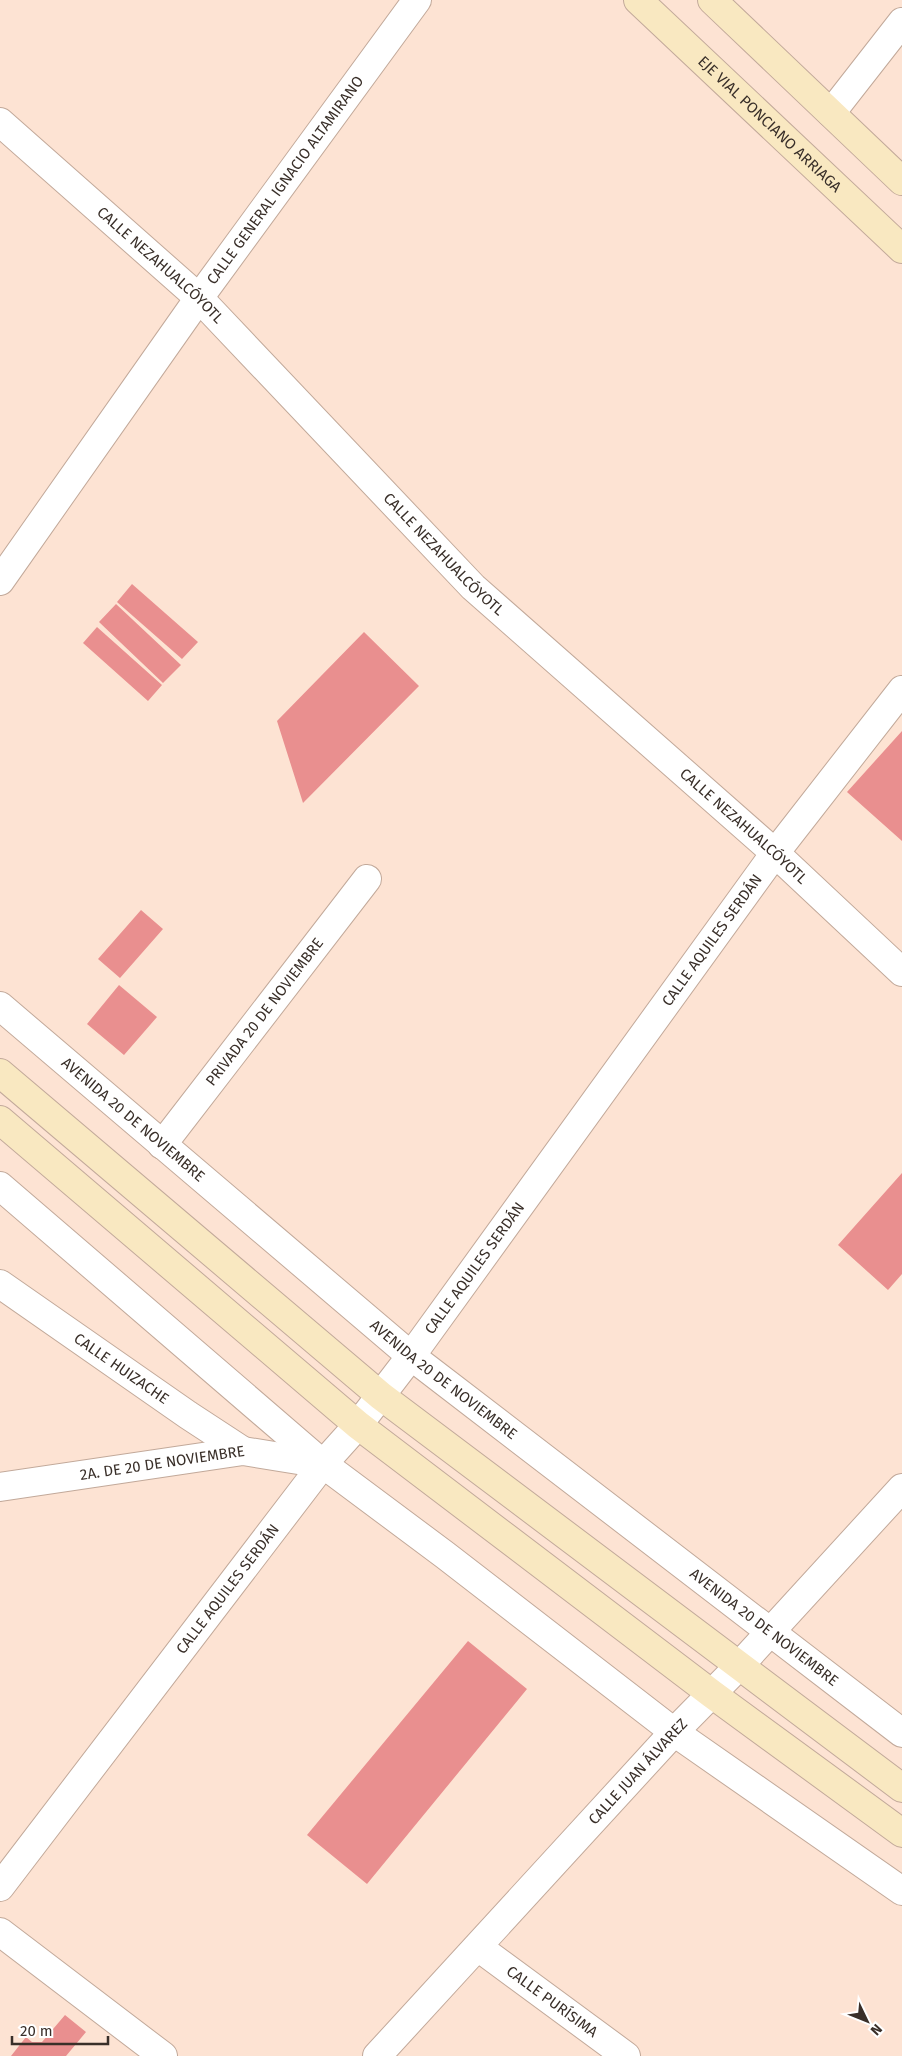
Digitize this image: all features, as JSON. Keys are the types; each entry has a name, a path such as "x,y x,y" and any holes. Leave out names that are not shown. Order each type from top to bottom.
{"main road":[{"name":"EJE VIAL PONCIANO ARRIAGA","path":"638,0 902,249"},
{"path":"712,0 902,181"},
{"path":"0,1074 381,1396 902,1788"},
{"path":"0,1120 358,1425 712,1694 902,1833"}],"street":[{"name":"CALLE GENERAL IGNACIO ALTAMIRANO","path":"0,581 199,298 418,0"},
{"path":"831,113 902,22"},
{"name":"CALLE NEZAHUALCÓYOTL","path":"0,122 199,298 472,587 775,852 902,972"},
{"name":"CALLE AQUILES SERDÁN","path":"0,1887 323,1464 381,1396 775,852 902,690"},
{"name":"PRIVADA 20 DE NOVIEMBRE","path":"162,1146 367,879"},
{"name":"AVENIDA 20 DE NOVIEMBRE","path":"0,1006 162,1146 411,1356 902,1733"},
{"path":"0,1186 323,1464 674,1732 902,1891"},
{"name":"CALLE HUIZACHE","path":"0,1284 188,1416 244,1451"},
{"name":"2A. DE 20 DE NOVIEMBRE","path":"0,1486 244,1451 323,1464"},
{"name":"CALLE JUAN ÁLVAREZ","path":"377,2056 674,1732 739,1666 902,1488"},
{"path":"0,1932 162,2056"},
{"name":"CALLE PURÍSIMA","path":"478,1947 626,2056"}],"building":[{"path":"132,584 198,642 182,659 117,602"},
{"path":"116,604 181,665 163,683 99,622"},
{"path":"97,627 162,685 148,701 83,643"},
{"path":"364,632 419,686 303,803 277,721"},
{"path":"902,731 902,841 847,792"},
{"path":"141,910 163,929 120,978 98,959"},
{"path":"119,985 157,1017 124,1055 87,1024"},
{"path":"902,1173 902,1274 888,1290 838,1245"},
{"path":"468,1641 527,1689 367,1884 307,1835"},
{"path":"65,2015 86,2032 66,2056 11,2056 26,2037 32,2042 42,2042"}]}
